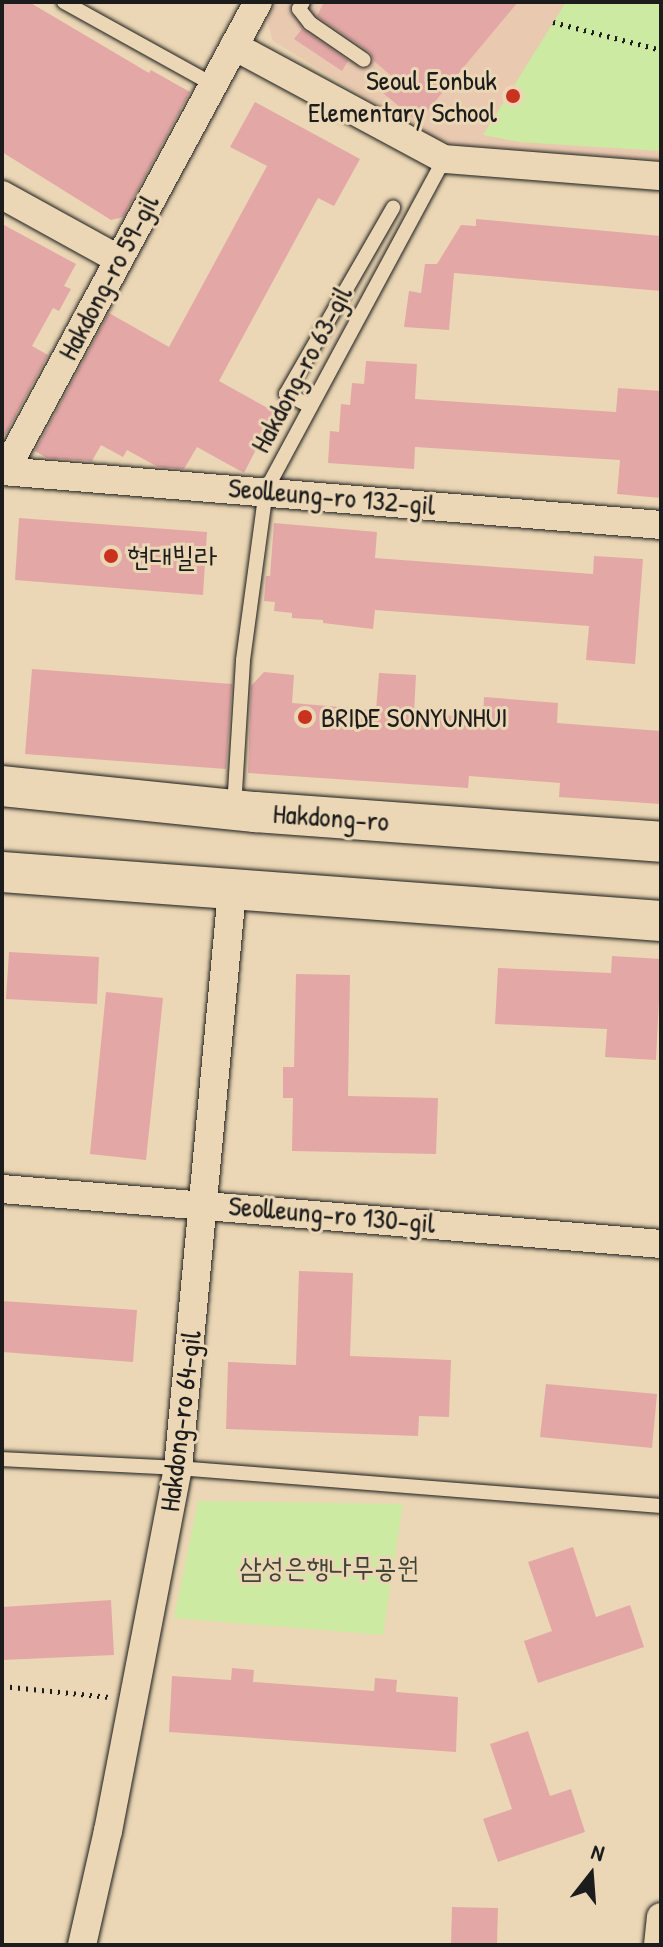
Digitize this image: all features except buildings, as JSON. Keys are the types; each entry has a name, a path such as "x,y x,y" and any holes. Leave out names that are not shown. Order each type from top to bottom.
{"main road":[{"name":"Hakdong-ro","path":"2,786 234,810 661,842"},
{"path":"2,872 661,921"}],"street":[{"name":"Hakdong-ro 59-gil","path":"4,471 258,2"},
{"path":"234,46 444,159 661,176"},
{"path":"2,195 118,259"},
{"name":"Seolleung-ro 132-gil","path":"4,471 266,490 661,525"},
{"name":"Hakdong-ro 64-gil","path":"82,1945 134,1699 178,1468 206,1203 232,891"},
{"name":"Seolleung-ro 130-gil","path":"2,1189 206,1203 661,1244"},
{"path":"658,1945 661,1917"}],"lane":[{"path":"64,2 212,84"},
{"path":"303,2 299,9 310,23 364,60"},
{"name":"Hakdong-ro 63-gil","path":"234,810 243,660 266,490 444,159"},
{"path":"310,406 286,394 393,208"},
{"path":"2,1459 178,1468 661,1506"}],"path":[{"path":"553,22 661,50"},
{"path":"2,1686 134,1699"}],"shaded area":[{"name":"Seoul Eonbuk Elementary School","path":"277,2 661,2 661,160 454,144 433,138 273,41 267,20"}],"green space":[{"path":"566,2 659,2 661,151 519,142 483,135"},
{"name":"삼성은행나무공원","path":"198,1501 403,1504 383,1635 174,1618"}],"place":[{"name":"Seoul Eonbuk Elementary School","path":"513,96"},
{"name":"현대빌라","path":"111,556"},
{"name":"BRIDE SONYUNHUI","path":"305,717"}]}
